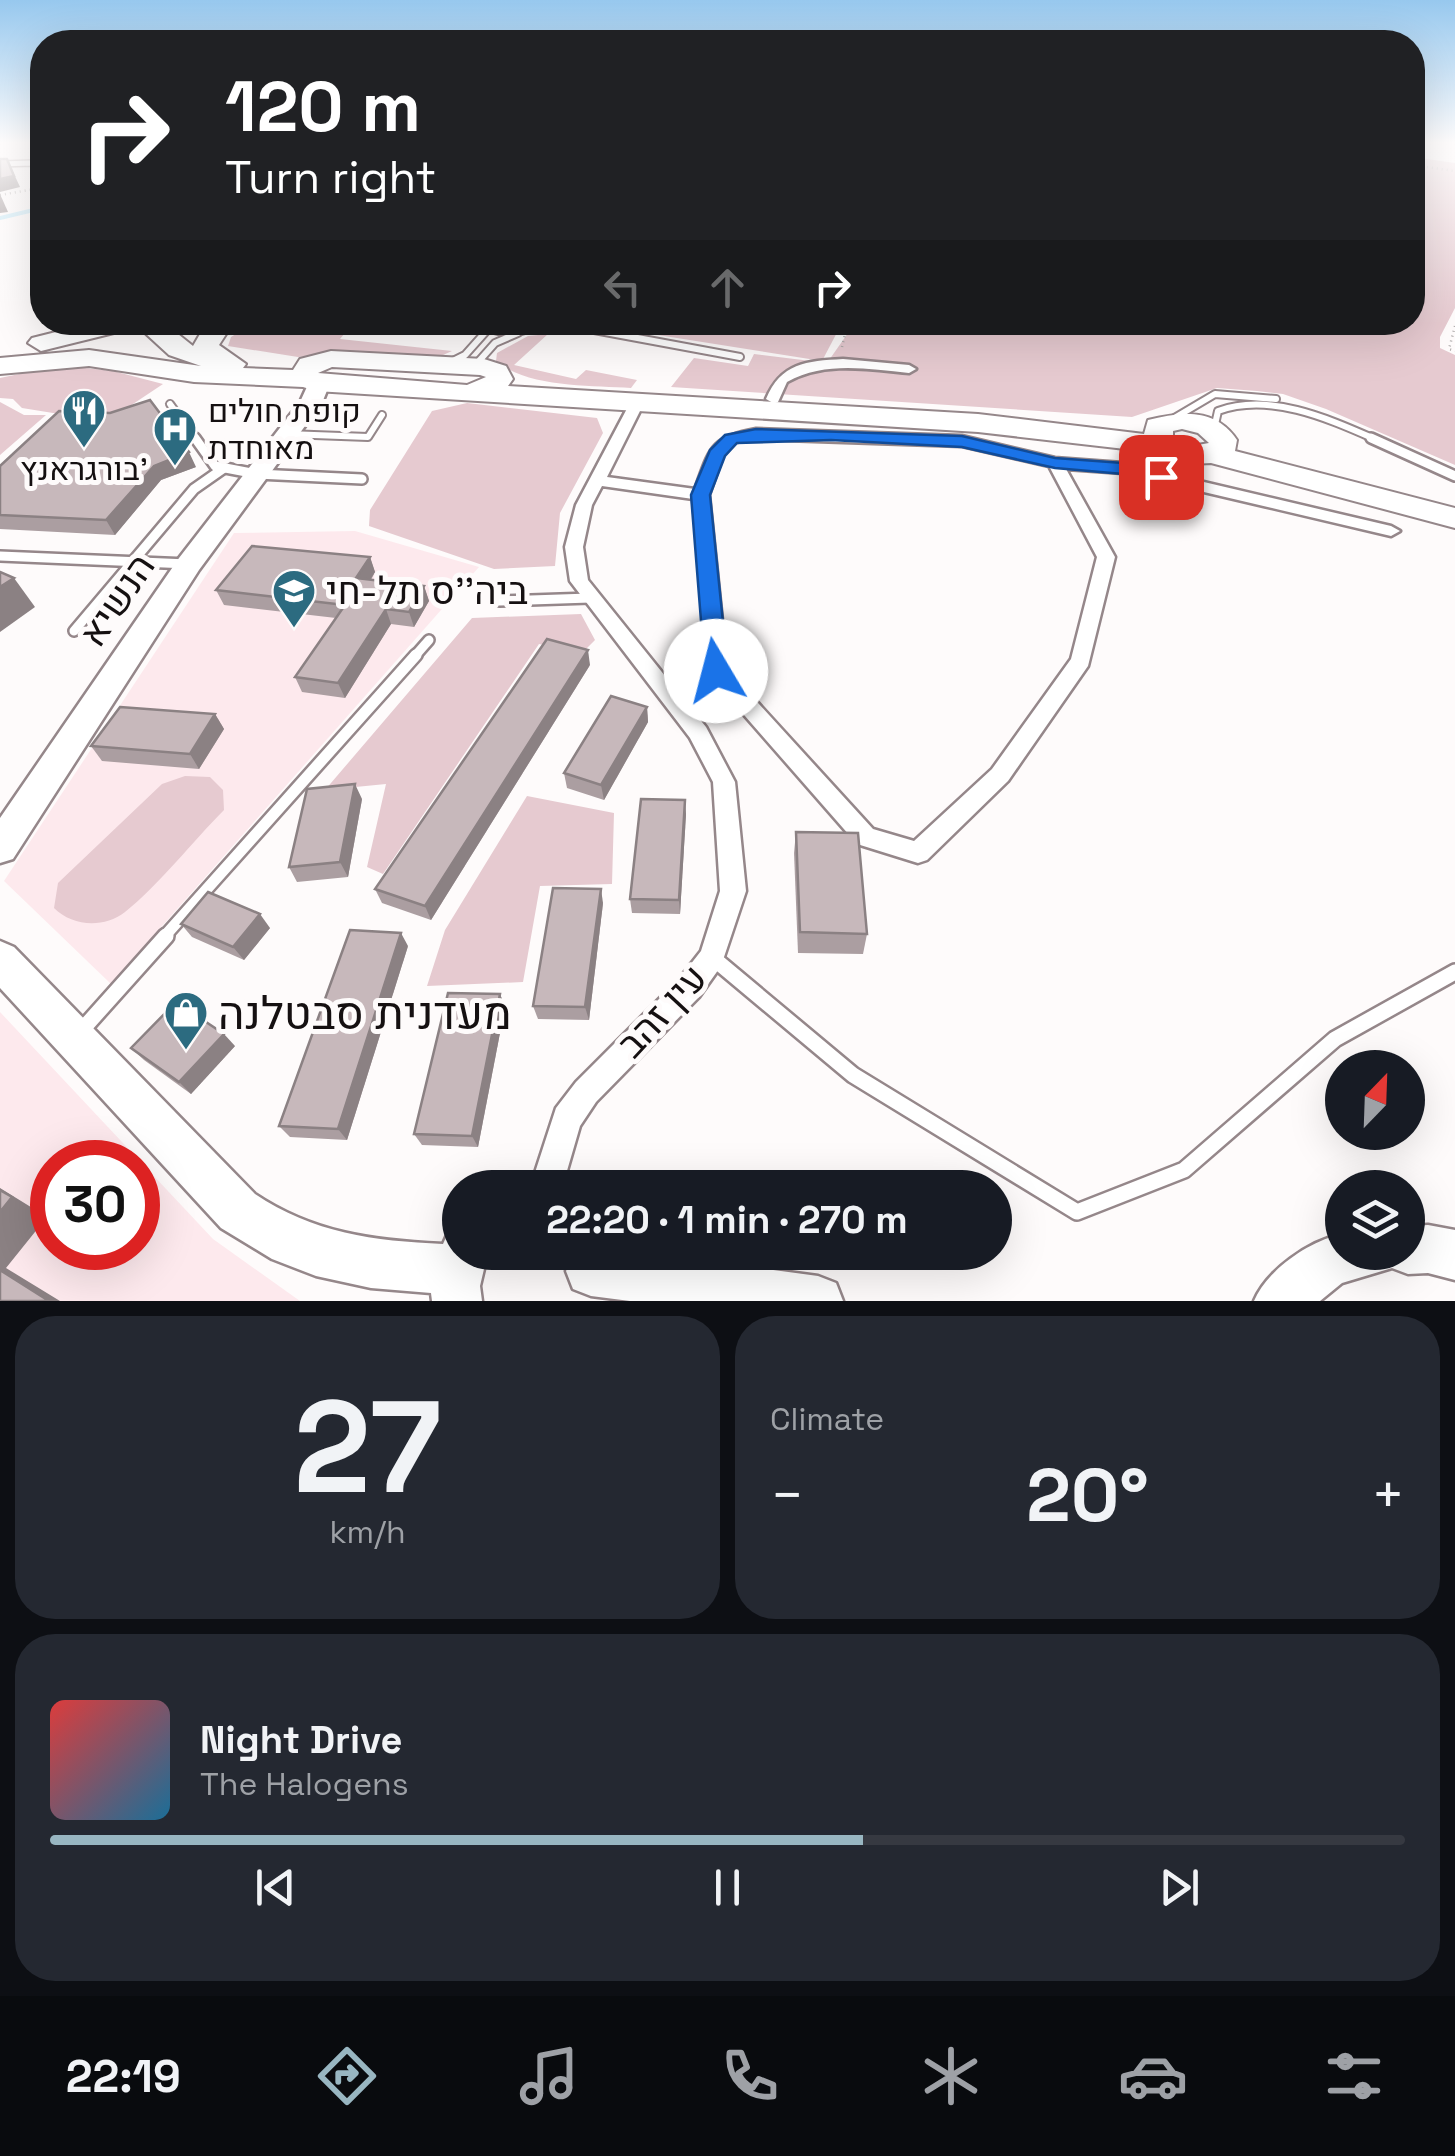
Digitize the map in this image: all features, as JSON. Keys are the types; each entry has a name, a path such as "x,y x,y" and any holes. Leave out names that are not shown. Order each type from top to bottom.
{"highway":[{"path":"0,353 93,335"},
{"path":"0,366 108,335"},
{"path":"140,335 142,363 156,369"},
{"path":"154,335 178,350 318,382"},
{"path":"211,335 205,348 233,364"},
{"path":"0,366 89,358 156,369 318,382 488,379 1165,430"},
{"path":"318,382 338,358 442,365 488,379 638,401 978,423 1165,430 1193,421 1216,439 1455,518"},
{"path":"1216,439 1455,504"}],"street":[{"path":"773,399 781,380 809,367 838,364 909,369"},
{"name":"הנשיא","path":"0,848 189,564 288,434 318,382"},
{"name":"עין זהב","path":"551,1170 567,1119 586,1092 689,988 712,958 734,891 724,782 698,733 579,581 574,547 595,480 638,401"},
{"path":"1055,463 1106,557 1081,661 1000,775 918,853 865,837 716,671 701,495 716,454 732,438 756,434 962,441 1055,463 1123,468 1391,531"},
{"path":"595,480 701,495"},
{"path":"0,960 238,1211 270,1236 372,1266 460,1274"},
{"path":"1425,1249 1455,1255"},
{"path":"1279,1301 1325,1266"},
{"path":"588,1275 735,1295 818,1301"}],"lane":[{"path":"442,365 466,355 482,335"},
{"path":"488,379 479,362 482,355 499,340 513,335"},
{"path":"622,335 740,357"},
{"path":"1165,430 1203,398 1240,393 1282,401 1455,476"},
{"path":"1216,439 1218,411 1236,402 1270,404 1327,422"},
{"path":"170,404 215,466 257,474 362,479"},
{"path":"288,434 368,437 382,414"},
{"path":"74,632 194,489 224,468"},
{"path":"0,556 189,564"},
{"path":"500,601 590,598"},
{"path":"74,1039 430,640"},
{"path":"712,958 853,1075 1077,1212 1184,1170 1335,1040 1455,972"}],"path":[{"path":"1455,326 1449,339 1449,348 1455,351"},
{"path":"838,364 845,335"}],"shaded area":[{"path":"1425,203 1455,203 1455,308 1440,337 1440,348 1455,355 1455,465 1326,409 1283,394 1257,391 1217,388 1132,417 671,387 694,358 748,366 754,354 827,363 847,335 1425,335"},
{"path":"343,335 340,339 452,351 434,359 349,354 298,357 228,346 231,337"},
{"path":"547,335 514,365 576,379 586,370 637,380 631,388 560,384 525,376 496,361 497,353 528,336"},
{"path":"658,335 836,335 822,361"},
{"path":"76,367 113,371 163,384 115,416 53,413 22,408 13,399 0,398 0,378"},
{"path":"0,402 24,415 46,415 0,455"},
{"path":"467,403 597,418 603,433 560,513 555,566 494,569 369,526 370,510 432,411"},
{"path":"355,531 479,567 111,984 4,881 234,533"},
{"path":"581,614 595,640 582,653 539,644 383,874 367,867 386,784 325,790 472,618"},
{"path":"185,776 210,777 223,790 224,810 150,889 125,912 98,923 70,919 54,908 58,883 162,784"},
{"path":"527,796 614,813 612,884 540,886 523,982 427,986 445,930"},
{"path":"0,1012 120,1140 30,1140 30,1270 160,1270 160,1183 213,1239 300,1301 0,1301"}],"building":[{"path":"150,400 189,452 154,466 106,520 0,515 0,466 59,411 110,413"},
{"path":"252,546 370,557 356,578 424,586 409,612 386,609 338,683 295,677 345,605 216,590"},
{"path":"0,572 14,578 0,587"},
{"path":"547,639 588,650 425,906 375,889"},
{"path":"611,696 647,707 601,785 564,773"},
{"path":"120,707 215,714 190,754 91,746"},
{"path":"355,784 340,862 289,867 307,789"},
{"path":"641,799 685,800 679,900 630,899"},
{"path":"796,832 858,833 867,934 800,932"},
{"path":"553,888 601,889 585,1007 533,1006"},
{"path":"208,892 260,914 233,947 181,924"},
{"path":"350,930 401,933 338,1129 279,1126"},
{"path":"448,993 500,994 472,1136 414,1134"},
{"path":"176,1002 224,1034 179,1082 131,1048"},
{"path":"0,1190 12,1197 0,1212"},
{"path":"0,1270 49,1301 0,1301"}],"waterway":[{"path":"0,218 30,211"}],"place":[{"name":"בורגראנץ'","path":"84,449"},
{"name":"קופת חולים מאוחדת","path":"175,467"},
{"name":"ביה''ס תל-חי","path":"294,629"},
{"name":"מעדנית סבטלנה","path":"186,1051"}],"route":[{"path":"716,671 701,495 716,454 732,438 756,434 831,434 962,441 1055,463 1123,468 1161,477"}]}
